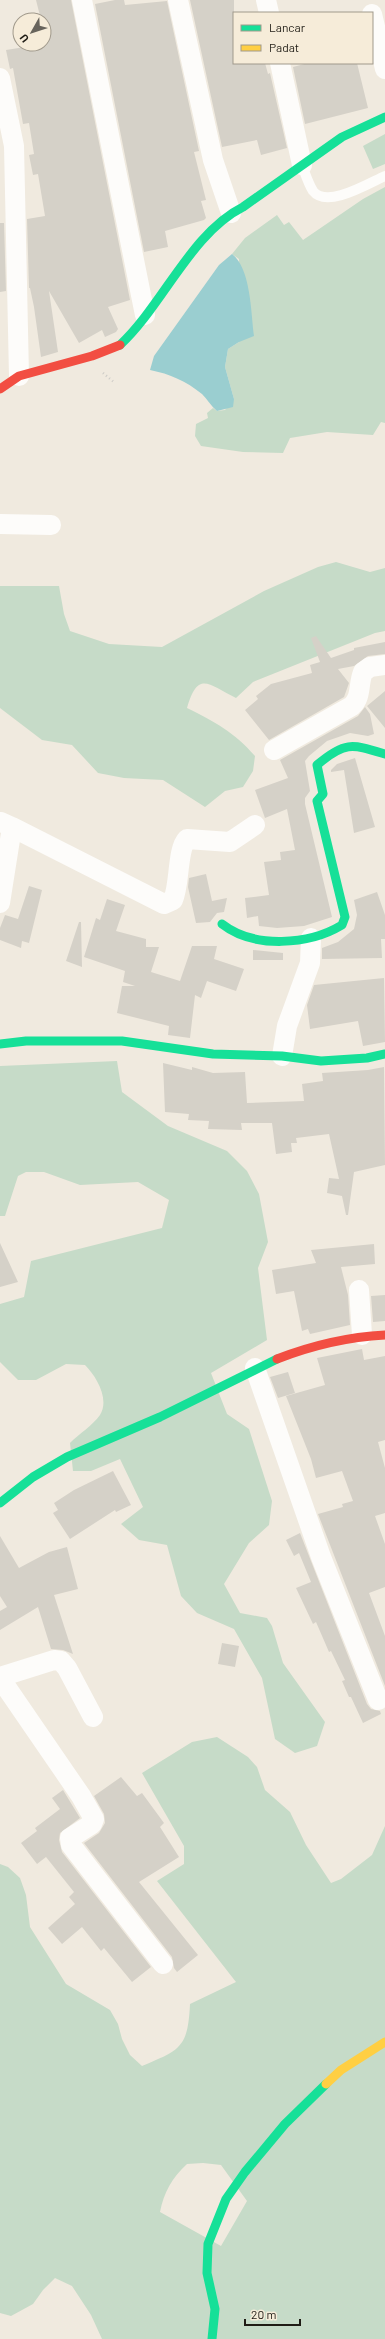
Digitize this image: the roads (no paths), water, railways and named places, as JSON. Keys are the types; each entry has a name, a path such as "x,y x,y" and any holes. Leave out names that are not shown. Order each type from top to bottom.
{"street":[{"path":"82,0 145,315"},
{"path":"178,0 213,160 231,213"},
{"path":"266,0 269,12"},
{"path":"369,0 372,12"},
{"path":"373,18 385,69"},
{"path":"280,64 302,165"},
{"path":"0,78 14,146 8,197 19,376"},
{"path":"0,389 19,376 92,356 120,345 137,329 145,315 196,246 231,213 342,137 385,117"},
{"path":"0,524 51,525"},
{"path":"274,750 352,706 360,695 359,682 363,672 370,667 385,665"},
{"path":"222,924 237,934 252,938 281,942 311,938 340,927 345,922 345,916 317,801 323,794 317,764 331,753 354,745 385,754"},
{"path":"0,903 6,824 164,904 173,900 177,892 182,846 187,839 230,842 255,825"},
{"path":"282,1056 287,1026 310,963 311,938"},
{"path":"0,1044 26,1041 122,1041 213,1054 282,1056 321,1061 367,1058 385,1054"},
{"path":"359,1290 362,1335"},
{"path":"0,1503 55,1464 159,1418 287,1353 314,1344 362,1335 385,1335"},
{"path":"255,1368 322,1556 378,1700"},
{"path":"93,1717 67,1668 61,1661 54,1660 0,1677 81,1796 94,1819 92,1824 70,1838 71,1845 164,1964"},
{"path":"212,2339 215,2309 207,2272 208,2244 226,2199 245,2172 286,2124 341,2070 385,2042"}],"lane":[{"path":"302,165 314,192 325,198 339,197 385,176"}],"water":[{"path":"232,254 238,261 247,280 254,336 239,342 228,349 225,367 234,399 233,407 217,411 202,394 190,385 171,376 150,370 154,356 219,265"}]}
